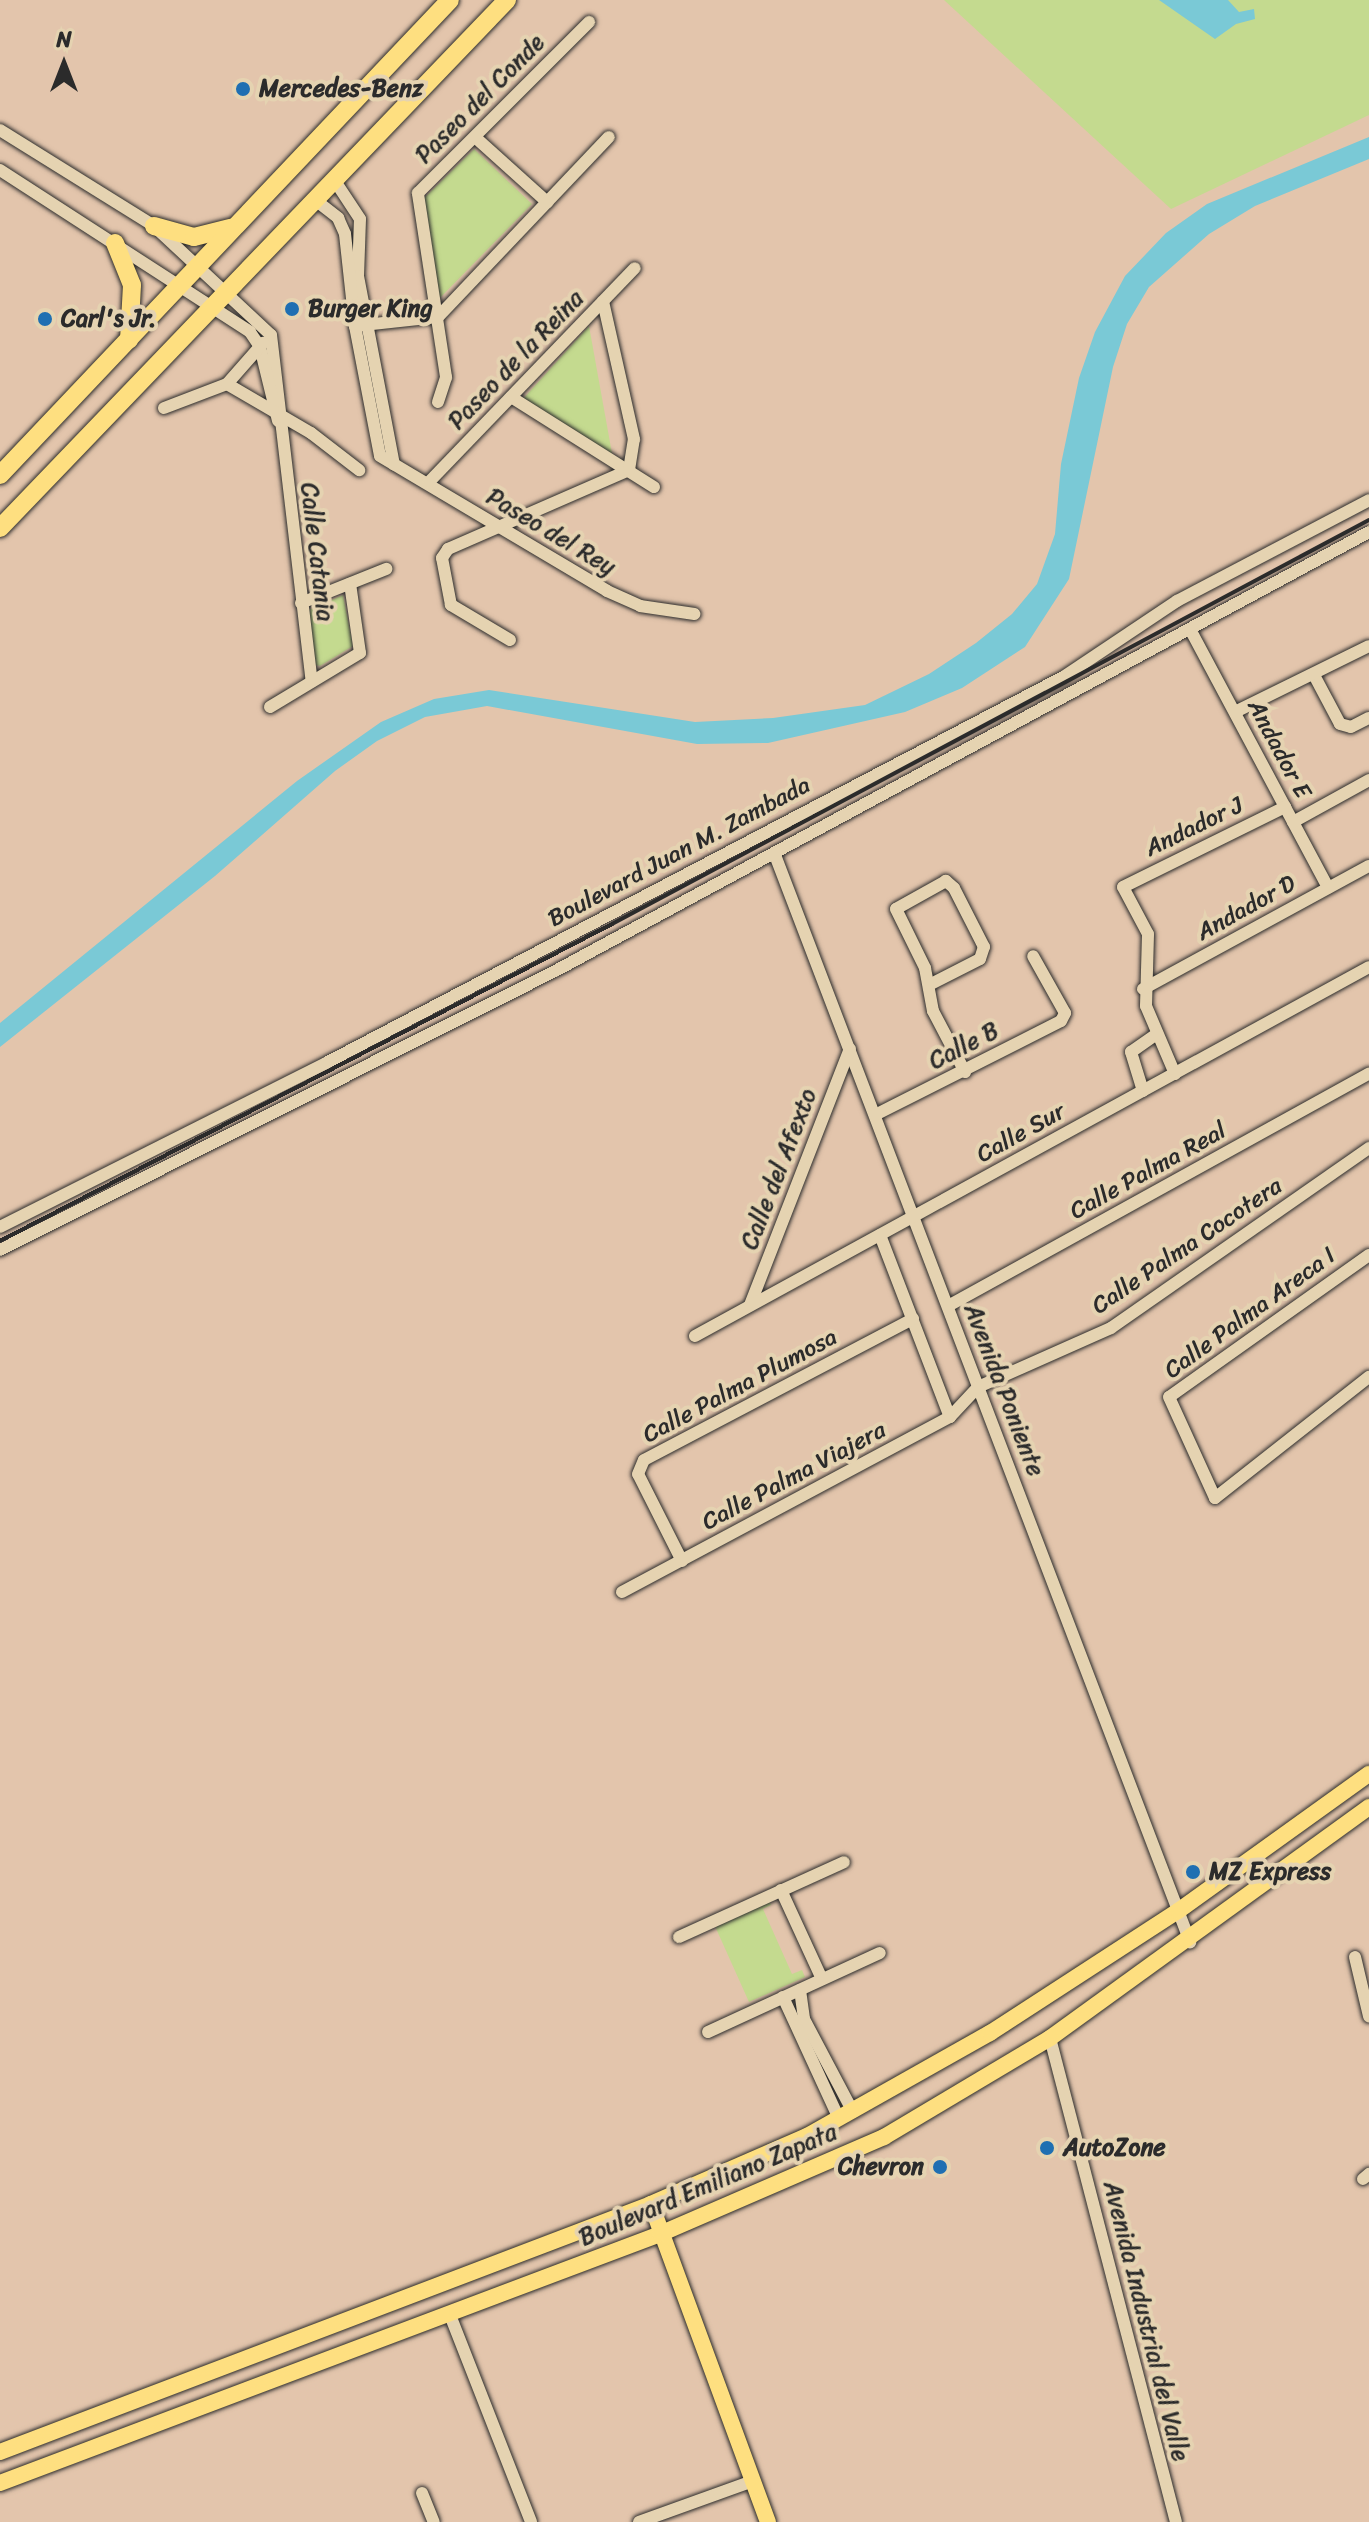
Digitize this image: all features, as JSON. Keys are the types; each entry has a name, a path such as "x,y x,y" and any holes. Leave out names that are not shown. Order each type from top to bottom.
{"highway":[{"path":"0,475 450,0"},
{"path":"0,528 507,0"},
{"path":"154,226 194,237 234,227"},
{"path":"115,243 134,300 128,343"}],"main road":[{"name":"Boulevard Emiliano Zapata","path":"0,2452 651,2204 846,2116 990,2033 1178,1911 1369,1774"},
{"name":"Boulevard Emiliano Zapata","path":"0,2483 660,2234 884,2137 1050,2038 1190,1942 1369,1807"},
{"path":"651,2204 768,2522"}],"street":[{"name":"Paseo del Conde","path":"438,402 446,377 417,199 589,22"},
{"path":"0,130 154,226 197,268 220,301 260,347 278,418"},
{"path":"361,326 438,317 609,137"},
{"path":"476,138 547,202"},
{"path":"0,170 182,284 220,301 271,335"},
{"name":"Paseo del Rey","path":"333,178 360,219 358,276 361,326"},
{"name":"Paseo del Rey","path":"314,199 342,226 361,326 394,465 625,600 694,614"},
{"name":"Paseo de la Reina","path":"428,483 635,268"},
{"path":"603,301 634,439 629,470"},
{"path":"164,408 227,384 271,335"},
{"path":"271,335 278,418"},
{"path":"227,384 359,470"},
{"path":"511,397 654,487"},
{"name":"Calle Catania","path":"278,418 312,682"},
{"path":"510,640 451,605 441,562 448,549 629,470"},
{"name":"Boulevard Juan M. Zambada","path":"0,1227 326,1063 1065,676 1177,601 1369,500"},
{"name":"Boulevard Juan M. Zambada","path":"0,1250 221,1143 775,855 1369,532"},
{"path":"301,603 386,569"},
{"path":"270,707 361,650 350,584"},
{"name":"Andador E","path":"1191,631 1328,888"},
{"path":"1235,712 1369,646"},
{"path":"1314,675 1344,726 1369,718"},
{"path":"1293,822 1369,780"},
{"name":"Andador J","path":"1143,989 1148,934 1123,887 1285,807"},
{"name":"Avenida Poniente","path":"775,855 1190,1942"},
{"name":"Andador D","path":"1143,989 1369,866"},
{"path":"929,985 980,959 984,947 946,881 898,905 897,912 929,985 933,1011 965,1072"},
{"name":"Calle B","path":"875,1115 1061,1021 1064,1010 1033,956"},
{"name":"Calle Sur","path":"695,1336 1369,967"},
{"path":"1143,989 1157,1034 1175,1074"},
{"path":"1143,1091 1131,1052 1157,1034"},
{"name":"Calle del Afexto","path":"750,1305 850,1049"},
{"name":"Calle Palma Real","path":"948,1306 1369,1074"},
{"name":"Calle Palma Cocotera","path":"978,1387 1111,1328 1369,1148"},
{"path":"880,1235 950,1417"},
{"name":"Calle Palma Areca I","path":"1369,1255 1169,1394 1215,1498 1369,1377"},
{"name":"Calle Palma Plumosa","path":"682,1561 638,1474 644,1460 913,1319"},
{"name":"Calle Palma Viajera","path":"622,1592 950,1417 978,1387"},
{"path":"679,1937 844,1862"},
{"path":"781,1890 822,1979"},
{"path":"708,2032 880,1953"},
{"path":"1355,1957 1368,2008"},
{"path":"800,1990 804,2019 846,2116"},
{"path":"783,1997 846,2116"},
{"name":"Avenida Industrial del Valle","path":"1050,2038 1176,2522"},
{"path":"450,2315 531,2522"},
{"path":"639,2522 753,2481"},
{"path":"422,2493 434,2522"}],"green space":[{"path":"944,0 1369,0 1369,115 1171,209"},
{"path":"474,149 532,204 433,305 417,205"},
{"path":"589,326 613,459 521,401"},
{"path":"343,595 353,646 320,666 311,664 302,613"},
{"path":"769,1900 771,1905 763,1909 792,1974 802,1970 805,1977 749,2002 714,1924"}],"water":[{"path":"1159,0 1228,0 1239,12 1254,9 1255,19 1236,24 1215,39"},
{"path":"1369,137 1369,159 1255,206 1209,234 1149,287 1127,324 1113,367 1069,579 1025,647 962,688 905,712 768,743 697,744 487,706 425,717 377,741 335,771 215,876 0,1047 0,1023 297,781 381,722 434,699 489,690 695,722 773,718 865,705 929,674 976,643 1012,614 1037,584 1055,534 1061,464 1079,378 1095,332 1125,276 1166,233 1207,204"}],"railway":[{"path":"0,1241 612,924 1369,520"}],"place":[{"name":"Mercedes-Benz","path":"243,89"},
{"name":"Burger King","path":"292,309"},
{"name":"Carl's Jr.","path":"45,319"},
{"name":"MZ Express","path":"1193,1872"},
{"name":"AutoZone","path":"1047,2148"},
{"name":"Chevron","path":"940,2167"}]}
